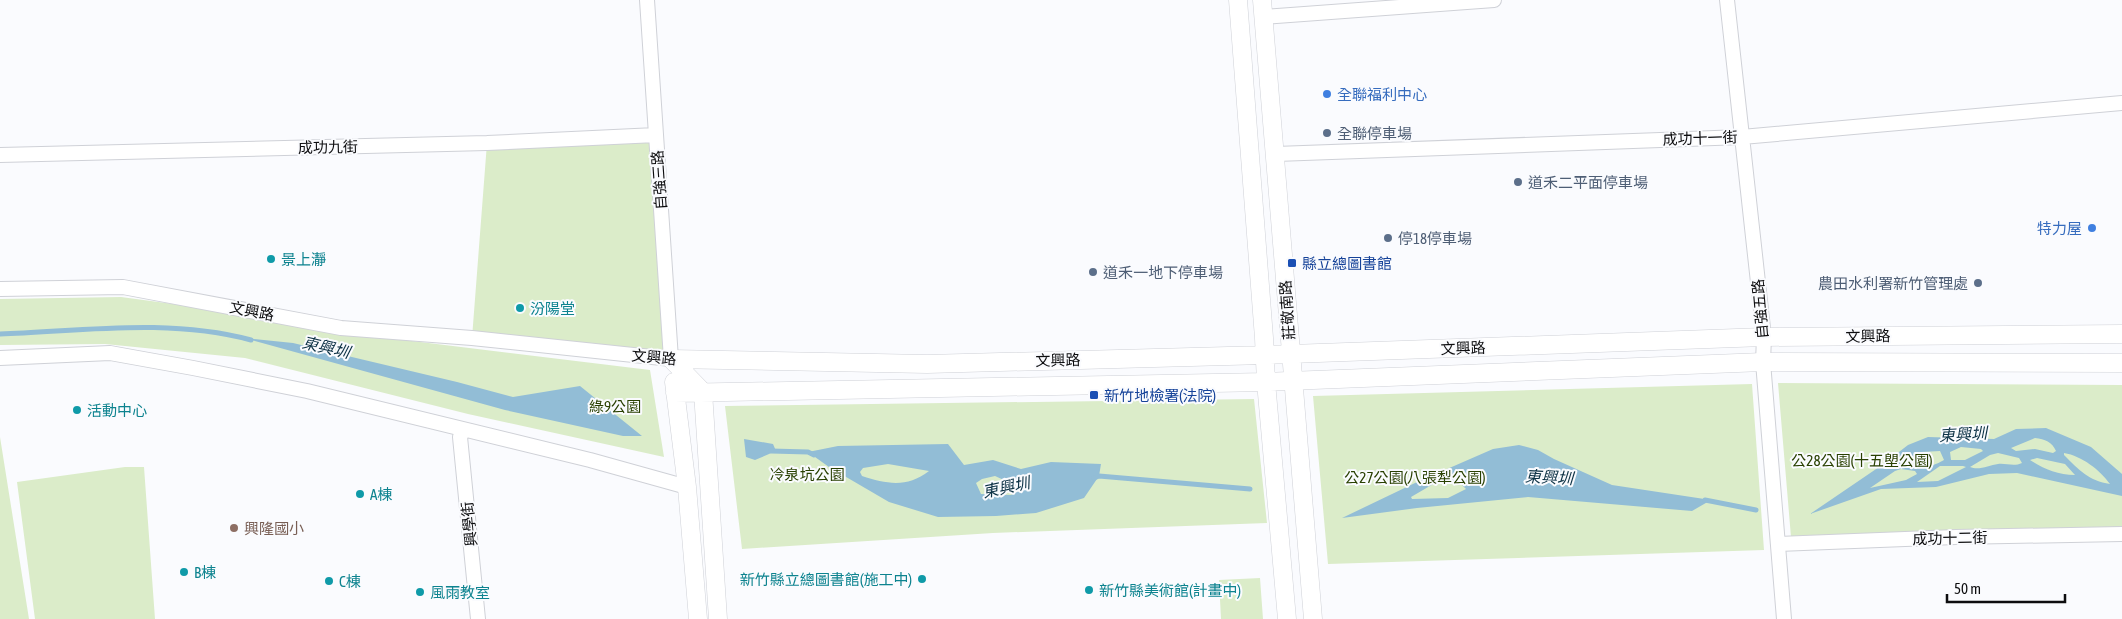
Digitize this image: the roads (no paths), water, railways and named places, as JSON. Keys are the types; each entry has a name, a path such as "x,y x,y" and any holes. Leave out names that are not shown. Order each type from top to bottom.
{"street":[{"name":"自強三路","path":"647,0 671,359 687,487 698,619"},
{"name":"莊敬南路","path":"1238,0 1266,382 1287,619"},
{"path":"1263,8 1494,0"},
{"name":"自強五路","path":"1727,0 1764,337 1763,362 1784,619"},
{"name":"莊敬南路","path":"1263,8 1276,154 1292,381 1314,619"},
{"name":"成功十一街","path":"1276,154 1742,137 2122,103"},
{"name":"成功九街","path":"0,155 487,143 656,135"},
{"name":"文興路","path":"0,290 123,287 340,328 472,338 671,359 927,364 1265,355 1764,337 2122,334"},
{"path":"0,358 110,353 307,391 590,460 687,487"},
{"path":"671,359 702,392 718,619"},
{"name":"文興路","path":"675,393 1266,382 1763,362 2122,363"},
{"name":"興學街","path":"464,430 460,437 478,619"},
{"name":"成功十二街","path":"1778,544 1956,537 2122,534"}],"water":[{"path":"244,338 293,343 513,397 580,386 642,436 623,436 505,410"},
{"path":"2046,428 2091,447 2122,474 2122,496 2017,473 1989,474 1936,487 1881,489 1810,514 1908,445 1928,437 1994,439 2016,429","holes":["2035,438 2048,442 2056,451 2053,453 2035,449 2016,451 2011,448","1961,447 1981,449 1983,451 1965,460 1951,460 1950,452","1940,451 1944,460 1934,465 1924,466 1904,463 1921,452","1998,453 2019,458 2022,463 2016,465 1998,464 1977,468 1970,467 1990,455","2064,453 2090,464 2110,484 2096,480 2080,470","2037,458 2065,464 2075,475 2057,473 2030,460","1940,466 1966,467 1938,481 1917,482","1901,469 1915,471 1917,474 1906,480 1870,488"]},
{"path":"744,439 773,444 776,451 755,460 746,457"},
{"path":"948,444 964,465 993,460 1021,469 1051,462 1101,464 1099,476 1084,498 1036,513 938,517 889,502 829,467 808,452 838,446","holes":["888,464 929,471 913,480 897,483 871,479 862,476 860,472 863,468","995,476 1017,486 1018,491 1011,495 981,494 976,483 982,479"]},
{"path":"1519,445 1538,450 1612,485 1711,500 1692,511 1528,497 1417,508 1342,518 1493,449","holes":["1448,482 1462,485 1466,489 1448,498 1412,499 1411,497 1435,483"]}],"waterway":[{"name":"東興圳","path":"0,334 157,328 189,329 251,340"},
{"name":"東興圳","path":"771,451 808,452 814,455"},
{"name":"東興圳","path":"1094,478 1099,476 1250,489"},
{"name":"東興圳","path":"1705,500 1756,510"}],"place":[{"name":"全聯福利中心","path":"1327,94"},
{"name":"全聯停車場","path":"1327,133"},
{"name":"道禾二平面停車場","path":"1518,182"},
{"name":"特力屋","path":"2092,228"},
{"name":"停18停車場","path":"1388,238"},
{"name":"景上瀞","path":"271,259"},
{"name":"縣立總圖書館","path":"1292,263"},
{"name":"道禾一地下停車場","path":"1093,272"},
{"name":"農田水利署新竹管理處","path":"1978,283"},
{"name":"汾陽堂","path":"520,308"},
{"name":"新竹地檢署(法院)","path":"1094,395"},
{"name":"活動中心","path":"77,410"},
{"name":"A棟","path":"360,494"},
{"name":"興隆國小","path":"234,528"},
{"name":"B棟","path":"184,572"},
{"name":"新竹縣立總圖書館(施工中)","path":"922,579"},
{"name":"C棟","path":"329,581"},
{"name":"新竹縣美術館(計畫中)","path":"1089,590"},
{"name":"風雨教室","path":"420,592"}],"park label":[{"name":"綠9公園","path":"615,406"},
{"name":"公28公園(十五塱公園)","path":"1862,460"},
{"name":"冷泉坑公園","path":"807,474"},
{"name":"公27公園(八張犁公園)","path":"1415,477"}]}
